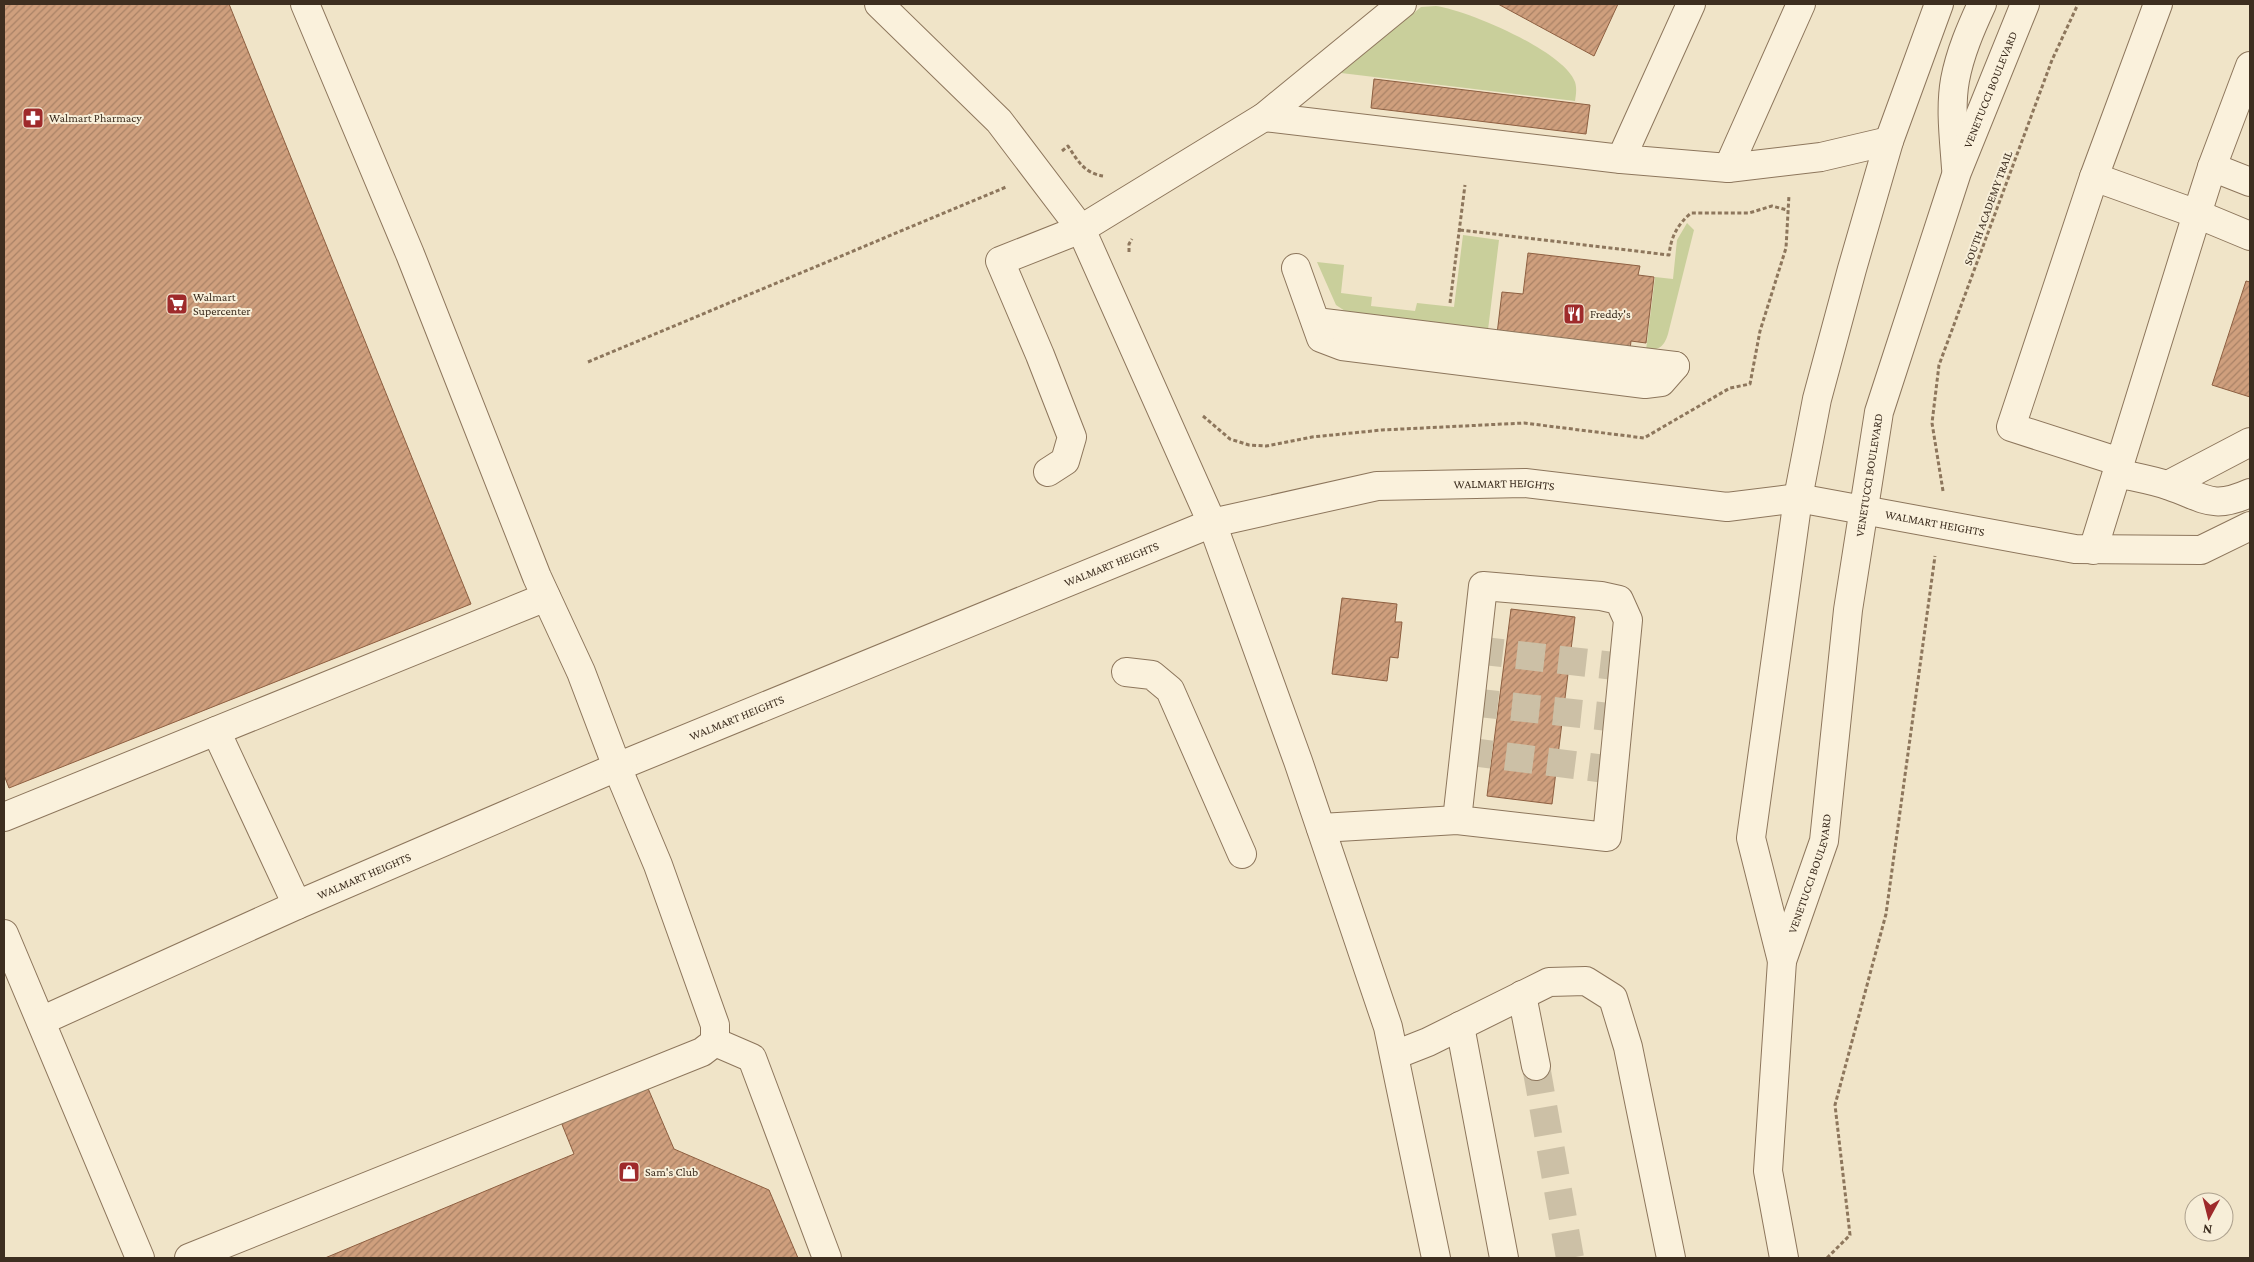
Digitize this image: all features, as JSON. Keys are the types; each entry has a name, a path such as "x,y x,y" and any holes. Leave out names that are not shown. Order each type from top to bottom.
{"street":[{"path":"305,4 406,244 546,597 581,672 617,767 658,865 715,1025 715,1042"},
{"path":"879,4 999,121 1081,229 1212,523 1321,828 1395,1055 1436,1258"},
{"path":"1048,472 1065,461 1072,438 1062,407 1000,262 1081,229 1264,117 1402,4"},
{"path":"1621,159 1692,4"},
{"path":"1728,168 1801,4"},
{"name":"VENETUCCI BOULEVARD","path":"1782,961 1751,838 1798,498 1816,400 1888,141 1939,4"},
{"path":"1957,172 1953,125 1954,81 1964,47 1982,4"},
{"name":"VENETUCCI BOULEVARD","path":"1784,1258 1768,1171 1782,961 1824,841 1848,610 1879,412 1957,172 2025,4"},
{"path":"2158,4 2094,177 2011,427 2207,501 2230,502 2250,493"},
{"path":"2093,550 2212,166 2250,66"},
{"path":"1264,117 1621,159 1728,168 1821,157 1888,141"},
{"path":"2212,166 2250,182"},
{"path":"2094,177 2197,214 2250,236"},
{"path":"1296,268 1321,338 1342,346 1645,384 1661,382 1675,366"},
{"path":"2168,485 2250,442"},
{"name":"WALMART HEIGHTS","path":"41,1022 297,905 617,767 1212,523 1377,486 1525,483 1727,507 1798,498 1864,512 2075,549 2201,550 2250,526"},
{"path":"1321,828 1457,820 1607,837 1628,620 1619,600 1600,596 1483,586 1457,820"},
{"path":"4,817 546,597"},
{"path":"1126,672 1152,675 1170,690 1242,854"},
{"path":"216,731 297,905"},
{"path":"4,934 140,1258"},
{"path":"1395,1055 1460,1026 1549,982 1586,981 1613,998 1628,1047 1671,1258"},
{"path":"1522,995 1536,1066"},
{"path":"1460,1026 1504,1258"},
{"path":"188,1258 702,1052 715,1042"},
{"path":"715,1042 752,1058 827,1258"}],"path":[{"name":"SOUTH ACADEMY TRAIL","path":"1827,1258 1850,1235 1835,1105 1886,914 1943,492 1932,423 1939,366 2052,60 2078,4"},
{"path":"588,362 1012,184 1068,146 1081,165 1091,174 1104,176 1140,229 1129,244 1129,256"},
{"path":"1450,303 1465,185"},
{"path":"1198,411 1214,427 1230,439 1249,445 1266,446 1312,437 1382,430 1524,423 1644,438 1730,388 1750,384 1760,331 1786,248 1787,210 1790,192"},
{"path":"1460,230 1669,255 1671,240 1679,223 1691,213 1749,213 1772,206 1787,210"}],"green space":[{"path":"1436,6 1469,15 1534,45 1567,70 1575,82 1575,101 1341,73 1421,7"},
{"path":"1687,223 1694,230 1668,334 1665,342 1660,347 1646,350 1655,277 1673,279 1677,240"},
{"path":"1463,235 1499,240 1488,330 1345,311 1336,305 1317,262 1344,265 1341,293 1372,297 1371,306 1415,311 1417,303 1454,307"}],"building":[{"name":"Walmart Supercenter","path":"4,4 229,4 471,604 9,788 4,775"},
{"path":"1498,4 1618,4 1594,56"},
{"path":"1374,79 1590,105 1586,134 1371,108"},
{"name":"Freddy's","path":"1528,253 1640,266 1638,275 1654,277 1646,343 1631,341 1630,350 1497,334 1502,292 1523,294"},
{"path":"2246,281 2250,282 2250,397 2212,385"},
{"path":"1342,598 1397,604 1395,622 1402,622 1398,658 1390,657 1387,681 1332,674"},
{"path":"1511,609 1575,617 1552,804 1487,796"},
{"name":"Sam's Club","path":"647,1086 674,1149 769,1190 798,1258 325,1258 574,1154 561,1122"}],"tunnel":[{"path":"1475,650 1623,667"},
{"path":"1470,702 1618,718"},
{"path":"1464,751 1613,770"},
{"path":"1536,1066 1570,1258"}],"place":[{"name":"Walmart Pharmacy","path":"33,118"},
{"name":"Walmart Supercenter","path":"177,304"},
{"name":"Freddy's","path":"1574,314"},
{"name":"Sam's Club","path":"629,1172"}]}
